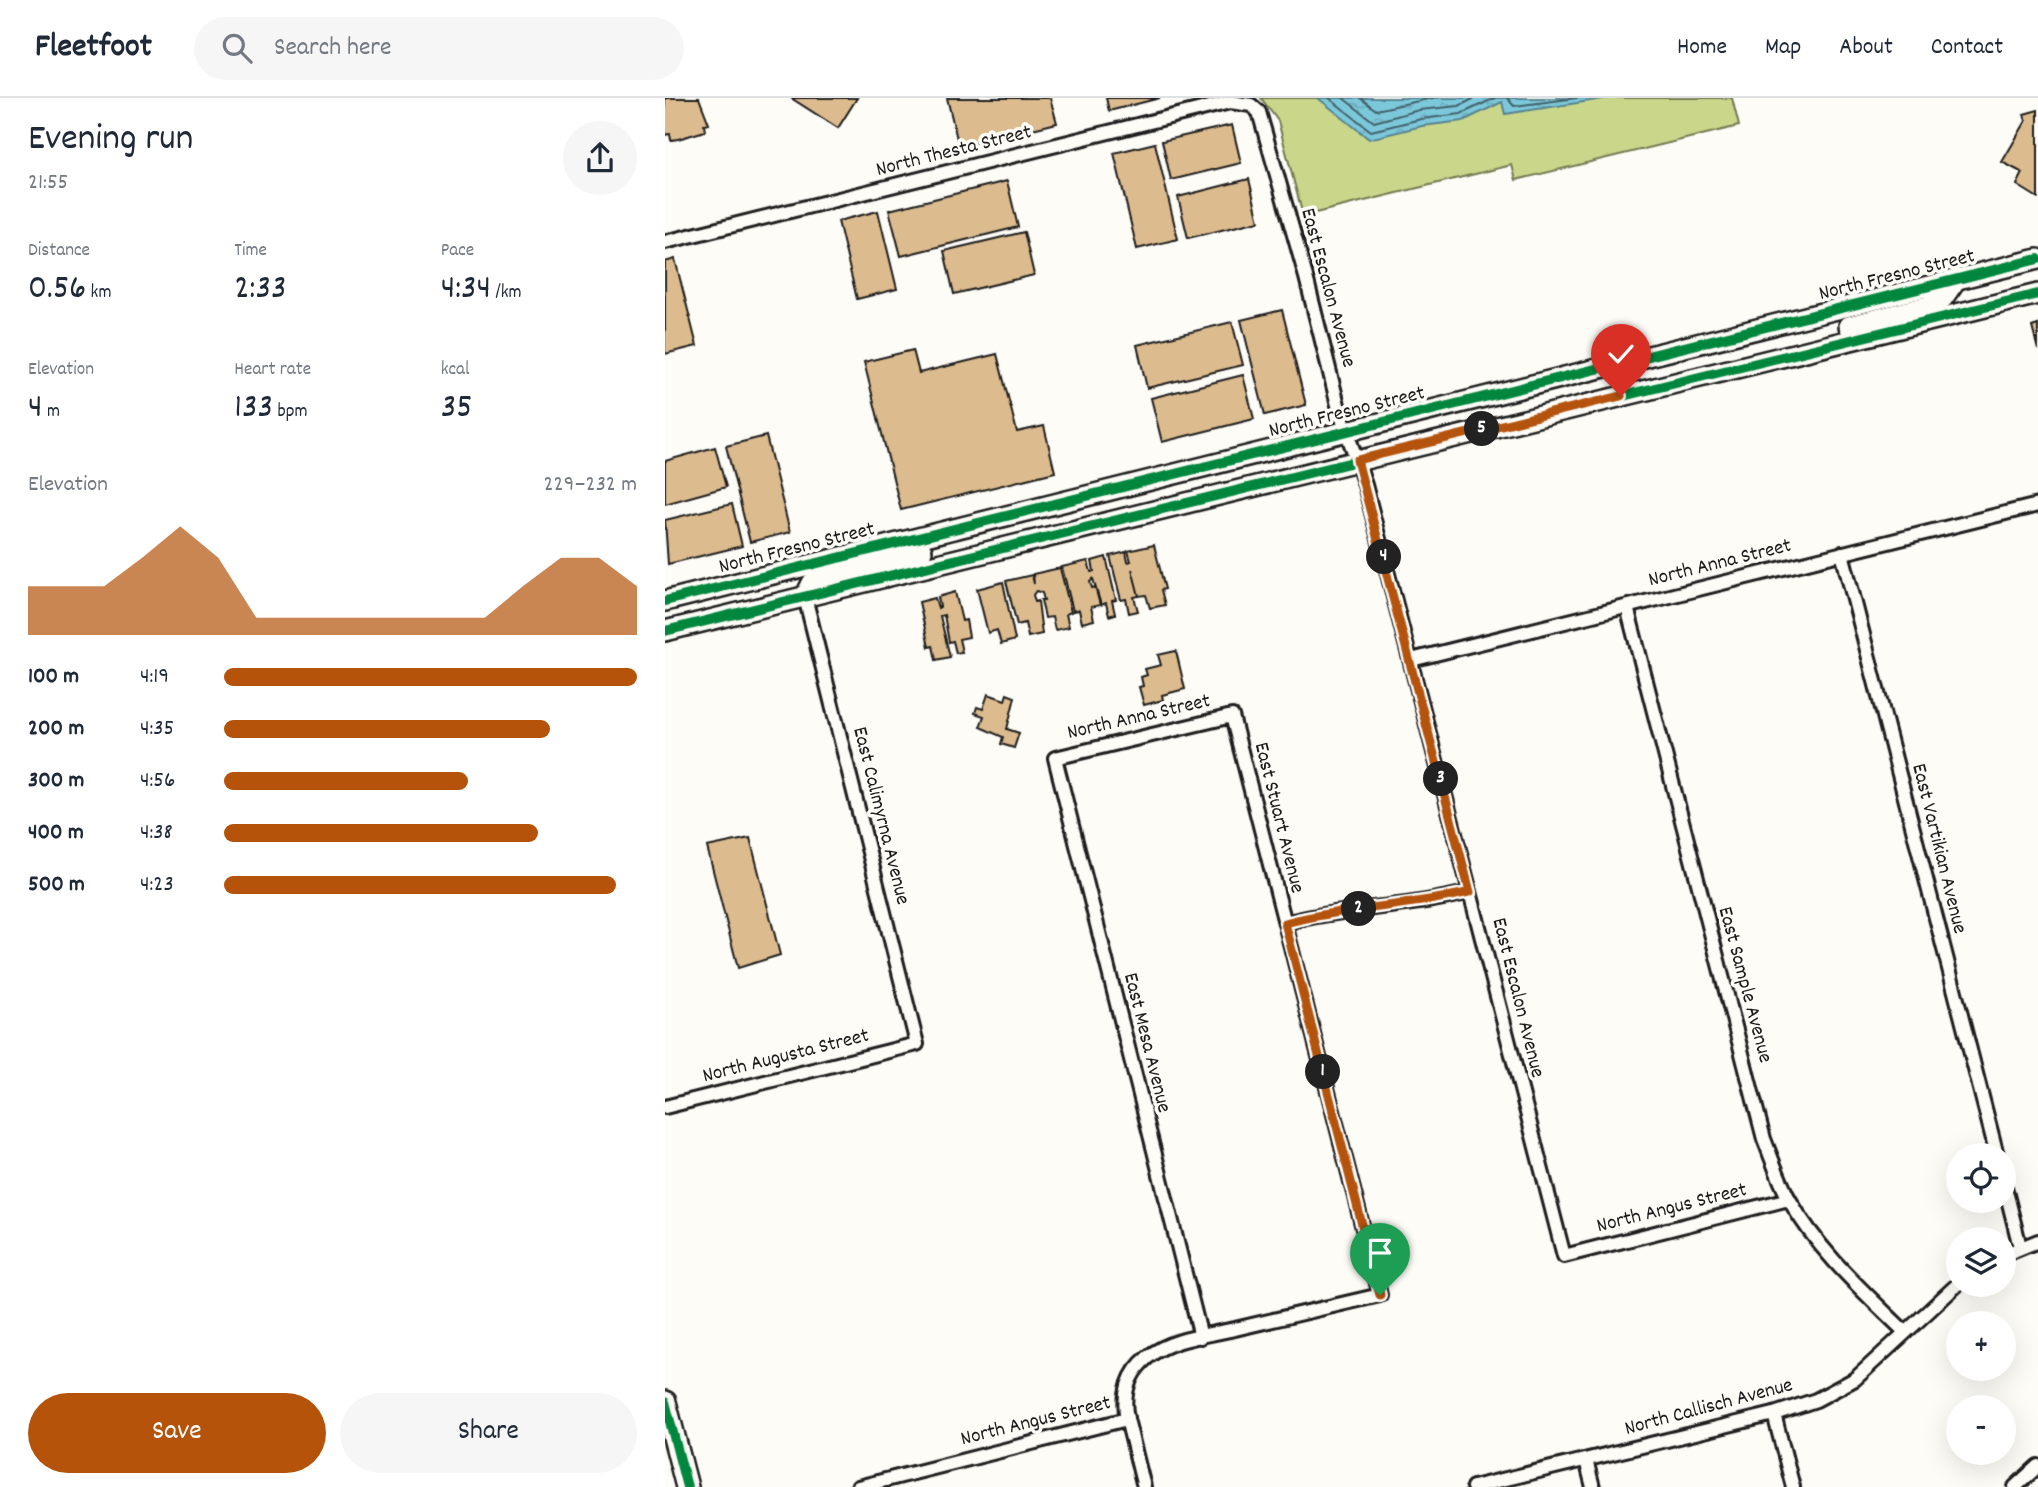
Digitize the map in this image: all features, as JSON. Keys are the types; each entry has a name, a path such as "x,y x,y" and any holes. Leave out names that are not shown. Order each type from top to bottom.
{"main road":[{"name":"North Fresno Street","path":"665,601 2038,260"},
{"path":"1786,355 1800,342 1826,332 1928,306 1943,298 1955,281"},
{"path":"665,631 2038,294"},
{"path":"805,597 812,583 945,545 956,538 959,529"},
{"path":"665,1402 687,1487"}],"street":[{"name":"North Thesta Street","path":"665,242 1230,102 1251,105"},
{"name":"East Escalon Avenue","path":"1251,105 1259,112 1264,122 1347,433 1357,460 1564,1256"},
{"name":"North Anna Street","path":"1411,660 2038,505"},
{"name":"East Vartikian Avenue","path":"1842,553 1994,1143"},
{"name":"East Calimyrna Avenue","path":"805,597 917,1044"},
{"name":"East Sample Avenue","path":"1627,607 1764,1139 1789,1199 1843,1271 1905,1332"},
{"name":"North Anna Street","path":"1055,758 1232,716"},
{"name":"East Stuart Avenue","path":"1232,716 1380,1295"},
{"name":"East Mesa Avenue","path":"1055,758 1201,1337"},
{"path":"1285,923 1332,912 1408,905 1470,892"},
{"name":"North Augusta Street","path":"665,1107 917,1044"},
{"name":"North Angus Street","path":"1564,1256 1789,1199"},
{"path":"2012,1213 2020,1247"},
{"path":"2016,1249 2038,1241"},
{"name":"North Angus Street","path":"858,1487 1127,1419 1125,1396 1128,1383 1146,1359 1157,1350 1380,1295"},
{"name":"North Callisch Avenue","path":"1473,1487 1775,1414 1816,1400 1855,1379 1946,1295"},
{"path":"1775,1414 1793,1487"},
{"path":"1127,1419 1144,1487"},
{"path":"1586,1460 1593,1487"},
{"path":"2015,1487 2038,1466"}],"green space":[{"path":"1261,98 1732,98 1739,126 1516,180 1512,165 1303,216 1278,121"}],"water":[{"path":"1318,98 1610,98 1505,114 1502,102 1463,121 1422,126 1369,139"}],"building":[{"path":"665,98 699,98 709,124 704,125 705,131 671,140 670,134 665,135"},
{"path":"791,98 857,98 838,128"},
{"path":"947,98 1050,98 1057,123 959,147"},
{"path":"1106,98 1160,98 1109,111"},
{"path":"2038,110 2038,198 2017,185 2023,173 2002,162 2026,121 2024,114"},
{"path":"1232,125 1241,163 1171,180 1162,141"},
{"path":"1155,143 1178,239 1137,249 1114,153"},
{"path":"1249,179 1259,221 1188,238 1178,197"},
{"path":"1007,181 1018,227 901,256 889,210"},
{"path":"878,211 897,289 857,299 838,221"},
{"path":"1024,232 1034,275 954,294 944,251"},
{"path":"675,259 697,346 665,354 665,262"},
{"path":"1282,310 1306,405 1265,415 1241,320"},
{"path":"1232,322 1243,365 1147,388 1137,345"},
{"path":"2038,325 2038,350 2032,327"},
{"path":"913,350 919,373 997,354 1017,432 1044,426 1055,472 901,510 864,362"},
{"path":"1243,375 1254,419 1162,442 1151,398"},
{"path":"766,436 790,532 750,542 726,446"},
{"path":"715,447 726,487 665,504 665,461"},
{"path":"732,504 742,546 668,564 665,520"},
{"path":"1154,545 1165,589 1161,590 1165,605 1150,608 1146,595 1134,597 1138,611 1129,613 1126,599 1121,600 1110,556 1126,552 1128,562 1131,561 1128,551"},
{"path":"1106,557 1116,600 1112,601 1115,614 1109,616 1106,603 1101,605 1093,579 1090,582 1092,588 1095,587 1100,605 1091,607 1094,620 1082,623 1079,610 1073,611 1062,567 1088,561 1091,572 1094,571 1092,561"},
{"path":"1060,568 1071,612 1066,614 1069,627 1055,630 1052,617 1045,618 1042,593 1036,591 1033,595 1035,602 1038,601 1042,634 1028,637 1025,623 1017,625 1006,581 1032,575 1034,584 1033,574"},
{"path":"1003,582 1015,640 1001,644 997,630 988,633 977,589"},
{"path":"955,592 962,621 966,620 969,637 959,639 962,652 956,653 953,641 949,642 944,615 940,616 950,657 936,660 933,646 929,647 919,602 935,598 938,608 938,597"},
{"path":"1176,651 1185,689 1162,695 1163,700 1144,705 1139,687 1143,686 1141,677 1147,675 1145,669 1161,665 1158,655"},
{"path":"988,694 1005,700 1007,694 1015,697 1007,729 1019,733 1014,748 1001,744 1003,737 980,727 984,716 975,713 977,707 983,709"},
{"path":"750,838 780,955 738,968 707,847"}],"cycle path":[{"path":"665,601 2038,259"},
{"path":"665,631 2038,294"},
{"path":"665,1402 687,1487"}],"route":[{"path":"1380,1295 1285,923 1332,912 1408,905 1470,892 1357,460 1621,396"}]}
